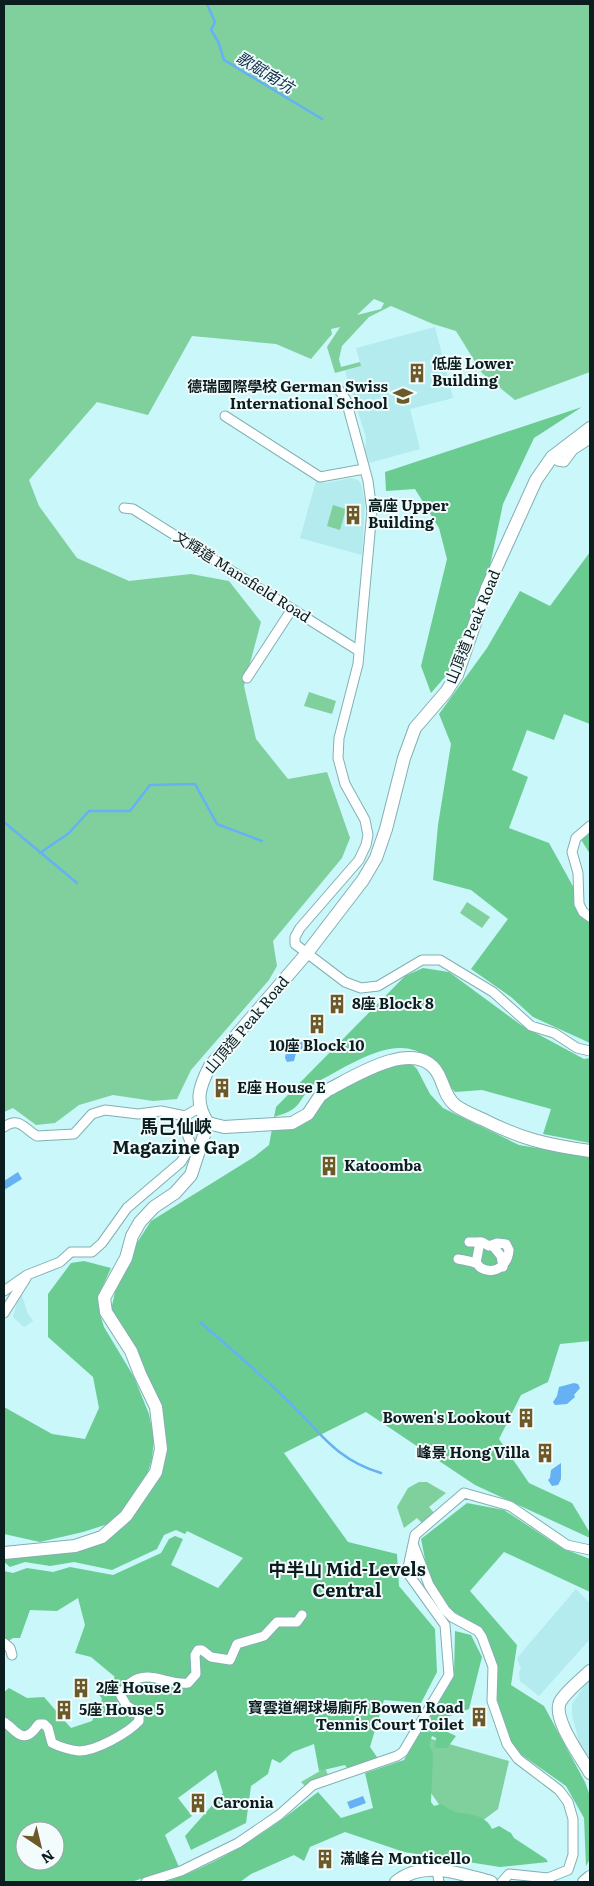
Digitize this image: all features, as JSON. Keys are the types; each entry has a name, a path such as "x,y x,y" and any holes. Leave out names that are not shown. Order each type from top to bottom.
{"main road":[{"name":"山頂道 Peak Road","path":"199,1108 198,1093 201,1082 210,1066 307,953 363,880 376,858 386,829 404,758 415,728 446,692 457,674 487,588 534,484 552,457 590,428"},
{"path":"199,1108 208,1123 224,1127 296,1122 308,1114 328,1090 388,1061 411,1057 422,1059 432,1066 439,1075 447,1096 461,1109 521,1138 545,1145 590,1151"},
{"path":"4,1552 75,1546 102,1537 126,1516 153,1477 161,1449 156,1407 131,1351 106,1312 104,1298 126,1258 132,1236 140,1222 154,1207 175,1193 192,1175 208,1123"},
{"path":"201,1147 211,1136 235,1127"},
{"path":"590,1671 562,1700 558,1712 561,1722 590,1773"},
{"path":"396,1882 415,1872 438,1876 454,1872 491,1882"},
{"path":"584,1882 590,1877"}],"street":[{"path":"339,390 346,400 372,498 372,523 360,651 338,752 343,778 366,820 367,840 359,860 297,932 295,944 348,984 365,988 382,984 422,960 440,960 492,992 531,1026 554,1033 577,1048 590,1051"},
{"path":"225,416 320,477 364,469"},
{"path":"552,457 564,462 572,450 590,439"},
{"name":"文輝道 Mansfield Road","path":"124,508 133,509 360,651"},
{"path":"247,678 292,609"},
{"path":"590,826 576,838 572,852 578,873 579,904 583,912 590,917"},
{"path":"4,1128 12,1123 18,1123 41,1137 68,1136 78,1131 92,1114 105,1110 138,1114 161,1111 185,1116 199,1108"},
{"path":"4,1291 27,1275 60,1262 71,1252 92,1252 102,1244 127,1208 186,1156 190,1142 183,1123 185,1116"},
{"path":"458,1259 476,1263 482,1268 491,1270 504,1269 509,1255 508,1246 497,1243 487,1246 480,1242 468,1242"},
{"path":"476,1263 480,1242"},
{"path":"4,1313 27,1275"},
{"path":"146,1882 181,1871 238,1843 262,1828 313,1785 401,1754 448,1675 445,1624 407,1572 413,1542 418,1532 464,1493 510,1506 567,1545 590,1550"},
{"path":"413,1542 426,1579 443,1607 452,1617 478,1631 482,1636 493,1667 492,1701 507,1744 521,1762 562,1794 571,1810 573,1855 568,1870 558,1875 544,1878 508,1874 502,1882"},
{"path":"4,1722 17,1734 25,1736 31,1734 40,1724 44,1724 49,1730 52,1743 82,1751 123,1734 139,1721 139,1713 126,1704 121,1696 124,1688 134,1680 148,1677 179,1684 188,1683 196,1674 196,1654 198,1650 202,1650 211,1657 229,1660 234,1656 237,1644 264,1636 277,1622 297,1622 302,1615"},
{"path":"4,1643 10,1648 12,1655"}],"shaded area":[{"name":"德瑞國際學校 German Swiss International School","path":"435,327 453,398 410,409 420,449 369,463 365,450 366,437 345,371 361,366 356,348"},
{"path":"351,478 358,480 361,484 365,503 362,555 300,538 316,481 326,483"},
{"path":"21,1291 27,1312 33,1321 24,1327 13,1317 17,1302 15,1299"},
{"path":"576,1589 590,1603 590,1639 539,1696 520,1681 519,1672 521,1669 517,1658"},
{"path":"590,1678 590,1757 581,1749 572,1715 572,1704"}],"green space":[{"path":"4,4 590,4 590,372 515,400 482,373 456,331 433,324 391,306 369,317 342,346 339,359 341,367 360,362 361,366 335,373 327,347 340,327 331,329 332,334 311,359 276,344 192,336 148,415 97,402 29,480 39,506 77,558 129,581 191,574 229,581 261,622 244,686 256,739 288,779 327,772 350,838 342,858 273,941 277,966 269,980 191,1070 177,1099 153,1101 113,1095 79,1105 55,1123 36,1125 13,1108 4,1112","holes":["374,299 384,303 381,309 357,315"]},
{"path":"582,407 534,438 503,504 488,575 450,671 431,693 421,666 447,559 439,528 415,489 386,491 385,472"},
{"path":"333,505 346,509 340,530 327,526"},
{"path":"590,552 590,724 564,714 554,740 527,730 512,770 528,777 509,828 549,843 590,917 590,1043 533,1017 511,997 471,969 508,919 471,890 433,880 438,825 451,744 439,714 487,648 520,591 550,606"},
{"path":"309,692 336,701 332,714 304,706"},
{"path":"590,829 590,854 580,838"},
{"path":"467,902 490,917 482,928 460,913"},
{"path":"423,968 449,972 521,1025 584,1059 590,1058 590,1143 543,1134 551,1109 482,1090 455,1092 429,1059 416,1051 402,1048 387,1049 372,1054 315,1083 299,1104 291,1111 274,1117 276,1107 405,976"},
{"path":"392,1064 412,1064 417,1069 430,1094 443,1108 519,1145 590,1157 590,1341 560,1344 548,1382 521,1395 499,1439 529,1483 572,1503 590,1533 590,1538 475,1485 366,1412 284,1453 348,1542 397,1554 399,1586 435,1629 437,1672 421,1703 384,1700 370,1747 379,1760 348,1770 345,1765 319,1771 314,1744 293,1752 280,1763 272,1759 268,1774 251,1786 246,1823 191,1850 185,1836 223,1793 216,1770 178,1798 192,1816 165,1835 179,1867 131,1882 4,1882 4,1692 9,1688 27,1698 44,1697 71,1728 92,1721 102,1699 96,1690 115,1677 91,1657 75,1653 85,1625 78,1598 57,1611 30,1610 20,1638 13,1638 7,1642 4,1640 4,1571 13,1573 27,1568 53,1572 70,1567 113,1575 161,1553 169,1539 175,1536 183,1539 171,1565 218,1588 243,1558 187,1531 185,1534 176,1530 164,1535 157,1549 112,1570 74,1562 50,1566 25,1562 10,1567 4,1562 4,1558 76,1551 103,1543 126,1525 155,1485 158,1479 166,1439 111,1310 120,1269 151,1221 254,1157 269,1145 272,1129 325,1097"},
{"path":"84,1261 111,1268 101,1290 99,1311 104,1327 134,1377 149,1414 154,1439 152,1459 147,1475 122,1512 108,1524 40,1542 4,1534 4,1407 52,1434 85,1439 99,1408 93,1377 48,1337 48,1294 71,1263"},
{"path":"419,1482 427,1482 446,1493 429,1507 435,1514 423,1524 417,1518 404,1528 397,1507 408,1488"},
{"path":"467,1503 504,1510 562,1548 590,1559 590,1592 504,1552 470,1591 517,1645 511,1685 544,1706 585,1782 590,1796 590,1859 586,1866 584,1818 566,1786 519,1753 505,1734 493,1695 485,1635 448,1607 429,1579 421,1539"},
{"path":"455,1631 471,1635 482,1657 469,1709 447,1717 441,1729 456,1736 447,1748 435,1748 436,1738 432,1736 429,1745 433,1754 431,1802 434,1806 441,1804 454,1811 481,1818 492,1829 499,1826 548,1862 500,1867 404,1852 345,1832 310,1847 304,1861 294,1855 251,1874 240,1882 165,1882 206,1866 245,1844 318,1792 341,1818 373,1808 365,1773 404,1760 454,1675"},
{"path":"428,1738 509,1761 498,1809 482,1821 461,1820 440,1806 429,1790"},
{"path":"325,1768 329,1777 305,1786 301,1782"}],"water":[{"path":"299,1041 303,1042 305,1047 296,1053 294,1061 287,1062 285,1058 287,1045"},
{"path":"18,1172 22,1179 4,1190 4,1181"},
{"path":"574,1383 578,1384 580,1388 574,1395 575,1397 567,1404 555,1405 553,1402 559,1387"},
{"path":"561,1463 561,1479 558,1485 552,1486 548,1480 551,1470"},
{"path":"363,1796 366,1803 350,1809 347,1802"}],"waterway":[{"name":"歌賦南坑","path":"207,4 215,22 211,30 218,41 224,60 322,119"},
{"path":"40,853 69,833 89,811 130,811 150,785 195,784 217,824 262,841"},
{"path":"4,822 77,883"},
{"path":"200,1322 275,1389 339,1452 351,1460 381,1473"}],"place":[{"name":"低座 Lower Building","path":"417,373"},
{"name":"德瑞國際學校 German Swiss International School","path":"403,396"},
{"name":"高座 Upper Building","path":"353,515"},
{"name":"8座 Block 8","path":"337,1004"},
{"name":"10座 Block 10","path":"317,1024"},
{"name":"E座 House E","path":"222,1088"},
{"name":"Katoomba","path":"329,1166"},
{"name":"Bowen's Lookout","path":"526,1418"},
{"name":"峰景 Hong Villa","path":"545,1453"},
{"name":"2座 House 2","path":"81,1688"},
{"name":"5座 House 5","path":"64,1710"},
{"name":"寶雲道網球場廁所 Bowen Road Tennis Court Toilet","path":"479,1717"},
{"name":"Caronia","path":"198,1803"},
{"name":"滿峰台 Monticello","path":"325,1859"}],"district":[{"name":"馬己仙峽 Magazine Gap","path":"176,1137"},
{"name":"中半山 Mid-Levels Central","path":"347,1580"}]}
